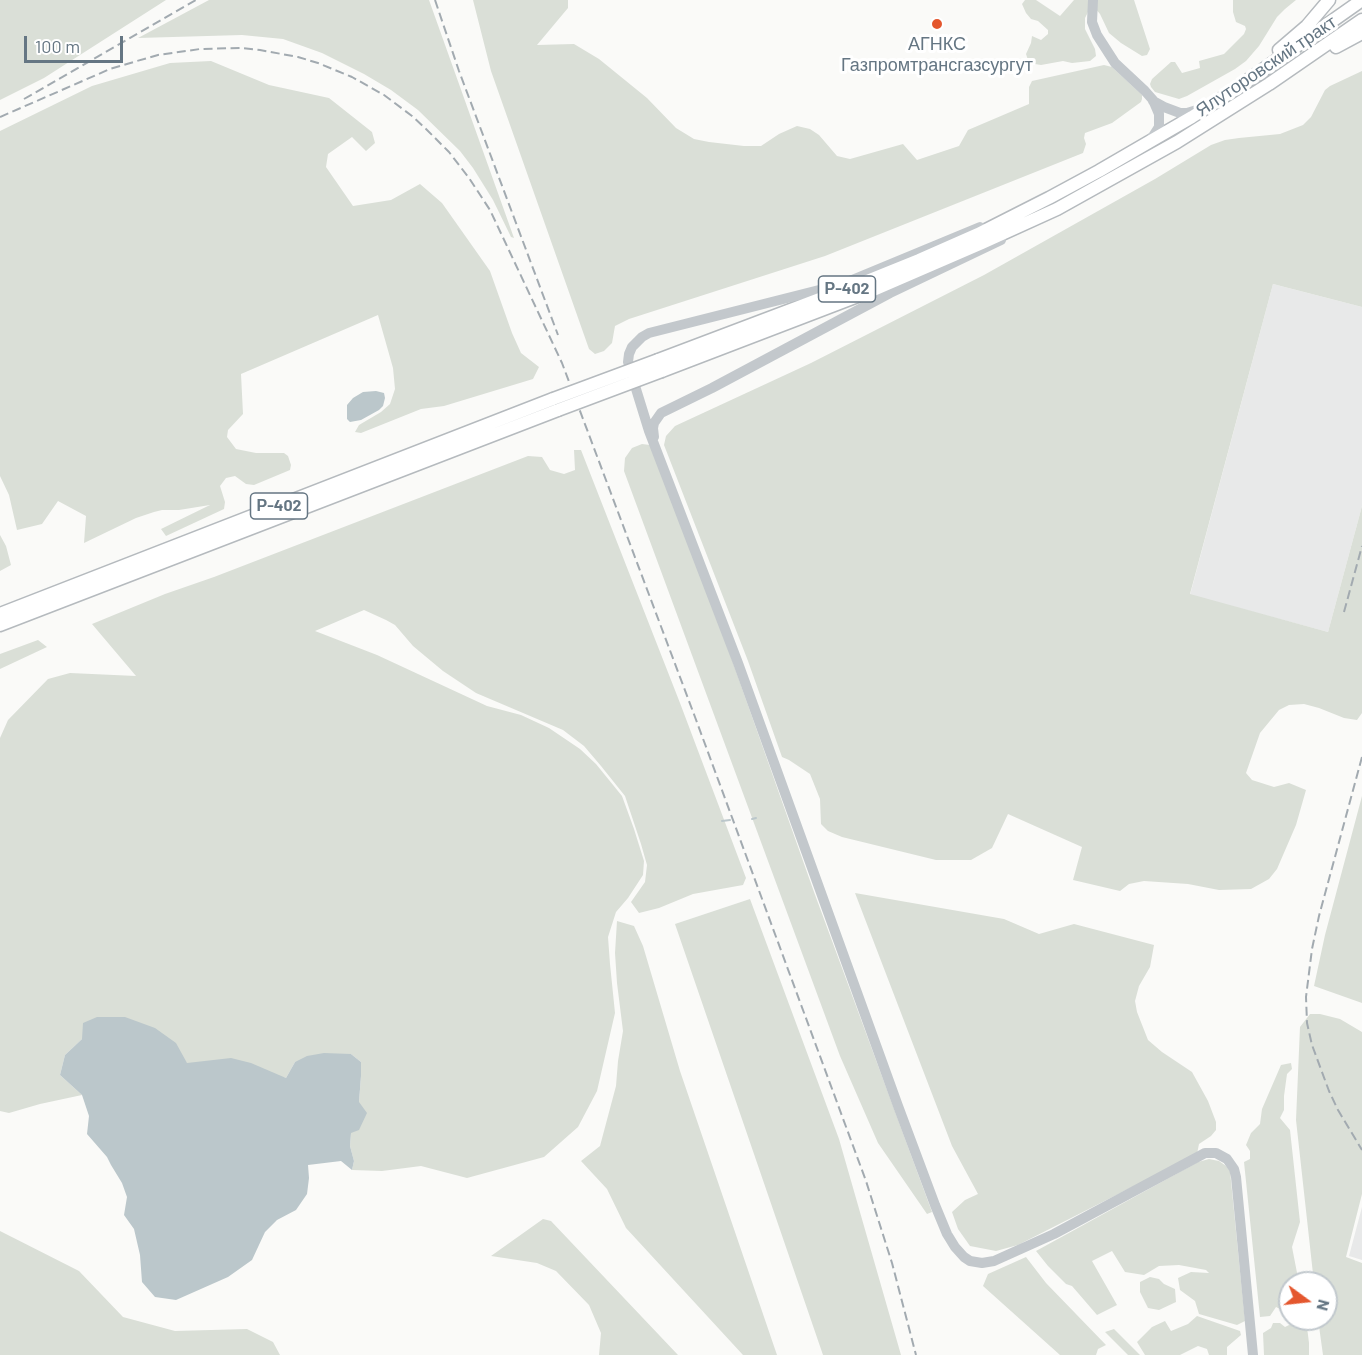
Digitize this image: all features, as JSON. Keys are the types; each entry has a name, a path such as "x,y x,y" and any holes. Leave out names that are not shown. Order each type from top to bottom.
{"main road":[{"path":"1263,70 1278,51 1307,26 1329,0"},
{"name":"Ялуторовский тракт","path":"1148,143 1210,106 1362,0"},
{"name":"Ялуторовский тракт","path":"1036,219 1079,198 1177,142 1269,84 1362,20"},
{"path":"1269,84 1362,33"},
{"path":"1302,66 1334,40"},
{"name":"Р-402","path":"660,365 978,234 1148,143"},
{"name":"Р-402","path":"0,614 660,365 871,291 1036,219"},
{"name":"Р-402","path":"0,625 555,404"}],"street":[{"path":"1093,0 1093,29 1115,63 1153,100 1164,108 1187,113 1210,106"},
{"path":"1148,143 1156,133 1160,120 1153,100"},
{"path":"1031,207 852,280 649,333 635,342 629,354 629,366 636,393 738,663 856,994 935,1205 955,1247 970,1261 994,1262 1054,1234 1205,1153 1216,1153 1227,1159 1236,1177 1253,1355"},
{"path":"661,460 653,428 661,413 890,293 994,244 1036,219"},
{"path":"636,393 648,410 661,413"}],"shaded area":[{"path":"0,0 166,0 44,78 0,100"},
{"path":"209,0 429,0 514,238 511,237 493,200 460,151 418,110 364,74 322,53 283,39 242,35 138,38"},
{"path":"473,0 568,0 568,8 537,45 574,44 599,59 647,98 676,128 694,139 709,142 761,146 797,126 810,129 819,135 837,156 850,159 903,144 917,160 959,146 968,130 1029,104 1029,87 1032,81 1104,65 1112,67 1142,95 1142,99 1112,123 1085,133 1086,144 1083,153 825,256 629,319 615,326 612,343 604,351 595,354 589,349 491,71"},
{"path":"1025,0 1036,0 1060,16 1074,0 1134,0 1150,49 1147,55 1142,56 1121,43 1109,33 1100,14 1091,6 1085,18 1085,29 1096,56 1090,61 1072,63 1063,61 1041,65 1029,63 1026,54 1032,36 1041,40 1048,34 1048,30 1026,13 1022,4"},
{"path":"1233,0 1296,0 1277,17 1259,46 1246,61 1235,69 1179,99 1155,92 1150,84 1152,79 1171,62 1175,62 1182,73 1200,68 1199,61 1224,54 1244,34 1245,26 1236,22"},
{"path":"211,61 269,85 329,98 372,132 375,143 366,151 352,137 328,154 326,167 353,206 391,200 420,184 442,203 490,271 521,353 539,367 533,379 444,406 421,409 361,433 355,432 359,425 390,404 395,389 393,368 378,315 241,374 243,414 228,430 227,437 236,449 256,453 284,453 288,456 290,470 254,485 246,484 235,476 226,478 220,486 225,502 224,509 166,536 161,529 210,505 154,512 136,518 84,543 86,516 58,501 42,524 17,530 9,495 0,476 0,131 92,86 170,63"},
{"path":"1362,71 1362,307 1273,284 1190,594 1328,632 1362,506 1362,713 1357,720 1344,718 1304,704 1289,705 1279,710 1260,733 1246,773 1252,780 1274,787 1289,783 1306,790 1296,825 1277,869 1269,879 1251,889 1219,890 1188,884 1144,881 1129,884 1120,891 1073,880 1082,847 1008,814 992,848 971,860 936,860 842,837 828,831 821,824 820,799 810,774 782,757 748,661 664,445 666,436 675,426 811,363 984,275 1211,145 1225,140 1280,134 1303,125 1311,117 1325,90"},
{"path":"1273,284 1362,307 1362,506 1328,632 1190,595"},
{"path":"363,392 384,393 383,406 361,420 350,422 347,419 347,405"},
{"path":"642,444 650,445 703,578 814,892 932,1212 927,1214 878,1143 840,1056 624,471 625,458 632,448"},
{"path":"574,450 581,450 680,703 746,878 743,885 693,894 659,908 639,913 631,902 645,882 647,865 641,844 625,796 584,746 563,730 476,693 443,671 413,646 395,625 364,610 315,631 377,655 487,706 521,715 549,728 580,749 596,764 622,796 644,861 643,875 616,912 608,937 615,1013 597,1091 578,1127 544,1157 467,1178 421,1166 382,1171 352,1170 354,1161 350,1146 351,1132 359,1102 361,1062 351,1054 295,1062 286,1078 187,1063 82,1039 65,1055 60,1075 82,1095 9,1113 0,1111 0,738 8,720 48,679 70,673 136,676 92,624 528,456 542,457 550,470 564,474 575,470"},
{"path":"0,535 6,546 11,565 0,571"},
{"path":"38,640 47,647 0,669 0,654"},
{"path":"1362,796 1362,1003 1314,986 1325,935"},
{"path":"855,893 1004,919 1039,934 1074,924 1154,945 1150,967 1139,986 1135,1001 1137,1012 1148,1040 1192,1072 1208,1101 1216,1122 1216,1130 1199,1144 1197,1154 1018,1245 996,1251 970,1246 958,1229 952,1212 965,1200 978,1194 952,1146"},
{"path":"750,899 839,1139 901,1355 823,1355 675,924"},
{"path":"617,921 634,926 643,946 680,1071 777,1355 743,1355 626,1228 607,1189 581,1161 600,1146 616,1086 623,1031 615,953"},
{"path":"1310,1014 1320,1014 1340,1019 1362,1032 1362,1194 1346,1257 1362,1263 1362,1355 1323,1355 1320,1331 1338,1331 1338,1271 1313,1271 1296,1120 1300,1027"},
{"path":"97,1017 125,1017 155,1028 176,1043 187,1063 231,1058 251,1063 286,1078 295,1062 307,1056 324,1053 351,1054 361,1062 359,1102 367,1113 359,1130 351,1133 350,1146 354,1161 352,1170 341,1161 308,1165 307,1194 296,1210 277,1220 265,1232 252,1260 228,1277 176,1300 155,1297 142,1282 140,1255 134,1229 124,1215 127,1197 122,1183 107,1157 87,1134 89,1116 82,1095 60,1075 65,1055 82,1039 83,1023"},
{"path":"1291,1063 1292,1069 1287,1074 1284,1110 1280,1118 1290,1130 1300,1222 1292,1247 1297,1271 1278,1271 1278,1308 1276,1307 1270,1316 1260,1317 1244,1162 1250,1159 1250,1151 1246,1145 1251,1133 1260,1124 1262,1109 1281,1065"},
{"path":"1209,1159 1219,1161 1230,1171 1245,1321 1237,1325 1199,1314 1195,1301 1180,1290 1178,1278 1191,1272 1209,1273 1206,1270 1179,1265 1159,1266 1144,1275 1125,1272 1112,1251 1092,1261 1117,1305 1097,1315 1072,1286 1066,1284 1036,1251 1198,1162"},
{"path":"1362,1207 1362,1260 1349,1256"},
{"path":"543,1219 551,1221 678,1355 599,1355 601,1333 589,1305 556,1271 537,1263 491,1256"},
{"path":"0,1231 79,1271 123,1317 175,1331 247,1329 273,1342 280,1355 0,1355"},
{"path":"1026,1257 1046,1283 1106,1345 1098,1349 1096,1355 1060,1355 983,1286 988,1274"},
{"path":"1150,1277 1159,1279 1175,1289 1176,1302 1159,1310 1148,1308 1140,1292 1140,1282"},
{"path":"1197,1316 1240,1331 1241,1335 1227,1347 1227,1355 1209,1355 1207,1349 1198,1346 1180,1355 1145,1355 1137,1342 1152,1327 1165,1321 1171,1331 1188,1324"},
{"path":"1273,1323 1278,1323 1278,1331 1308,1331 1309,1355 1264,1355 1263,1333 1271,1328"},
{"path":"1114,1329 1140,1355 1128,1355 1105,1332"}],"waterway":[{"path":"752,819 756,818"},
{"path":"722,821 730,820"}],"railway":[{"path":"24,99 196,0"},
{"path":"435,0 459,71 558,335"},
{"path":"0,117 110,69 158,55 200,49 260,50 318,63 352,77 384,95 426,129 449,152 469,178 490,210 562,363 866,1181 892,1263 916,1355"},
{"path":"1344,612 1362,546"},
{"path":"1362,757 1319,916 1306,997 1307,1023 1312,1045 1338,1110 1362,1150"}],"place":[{"name":"АГНКС Газпромтрансгазсургут","path":"937,24"}]}
